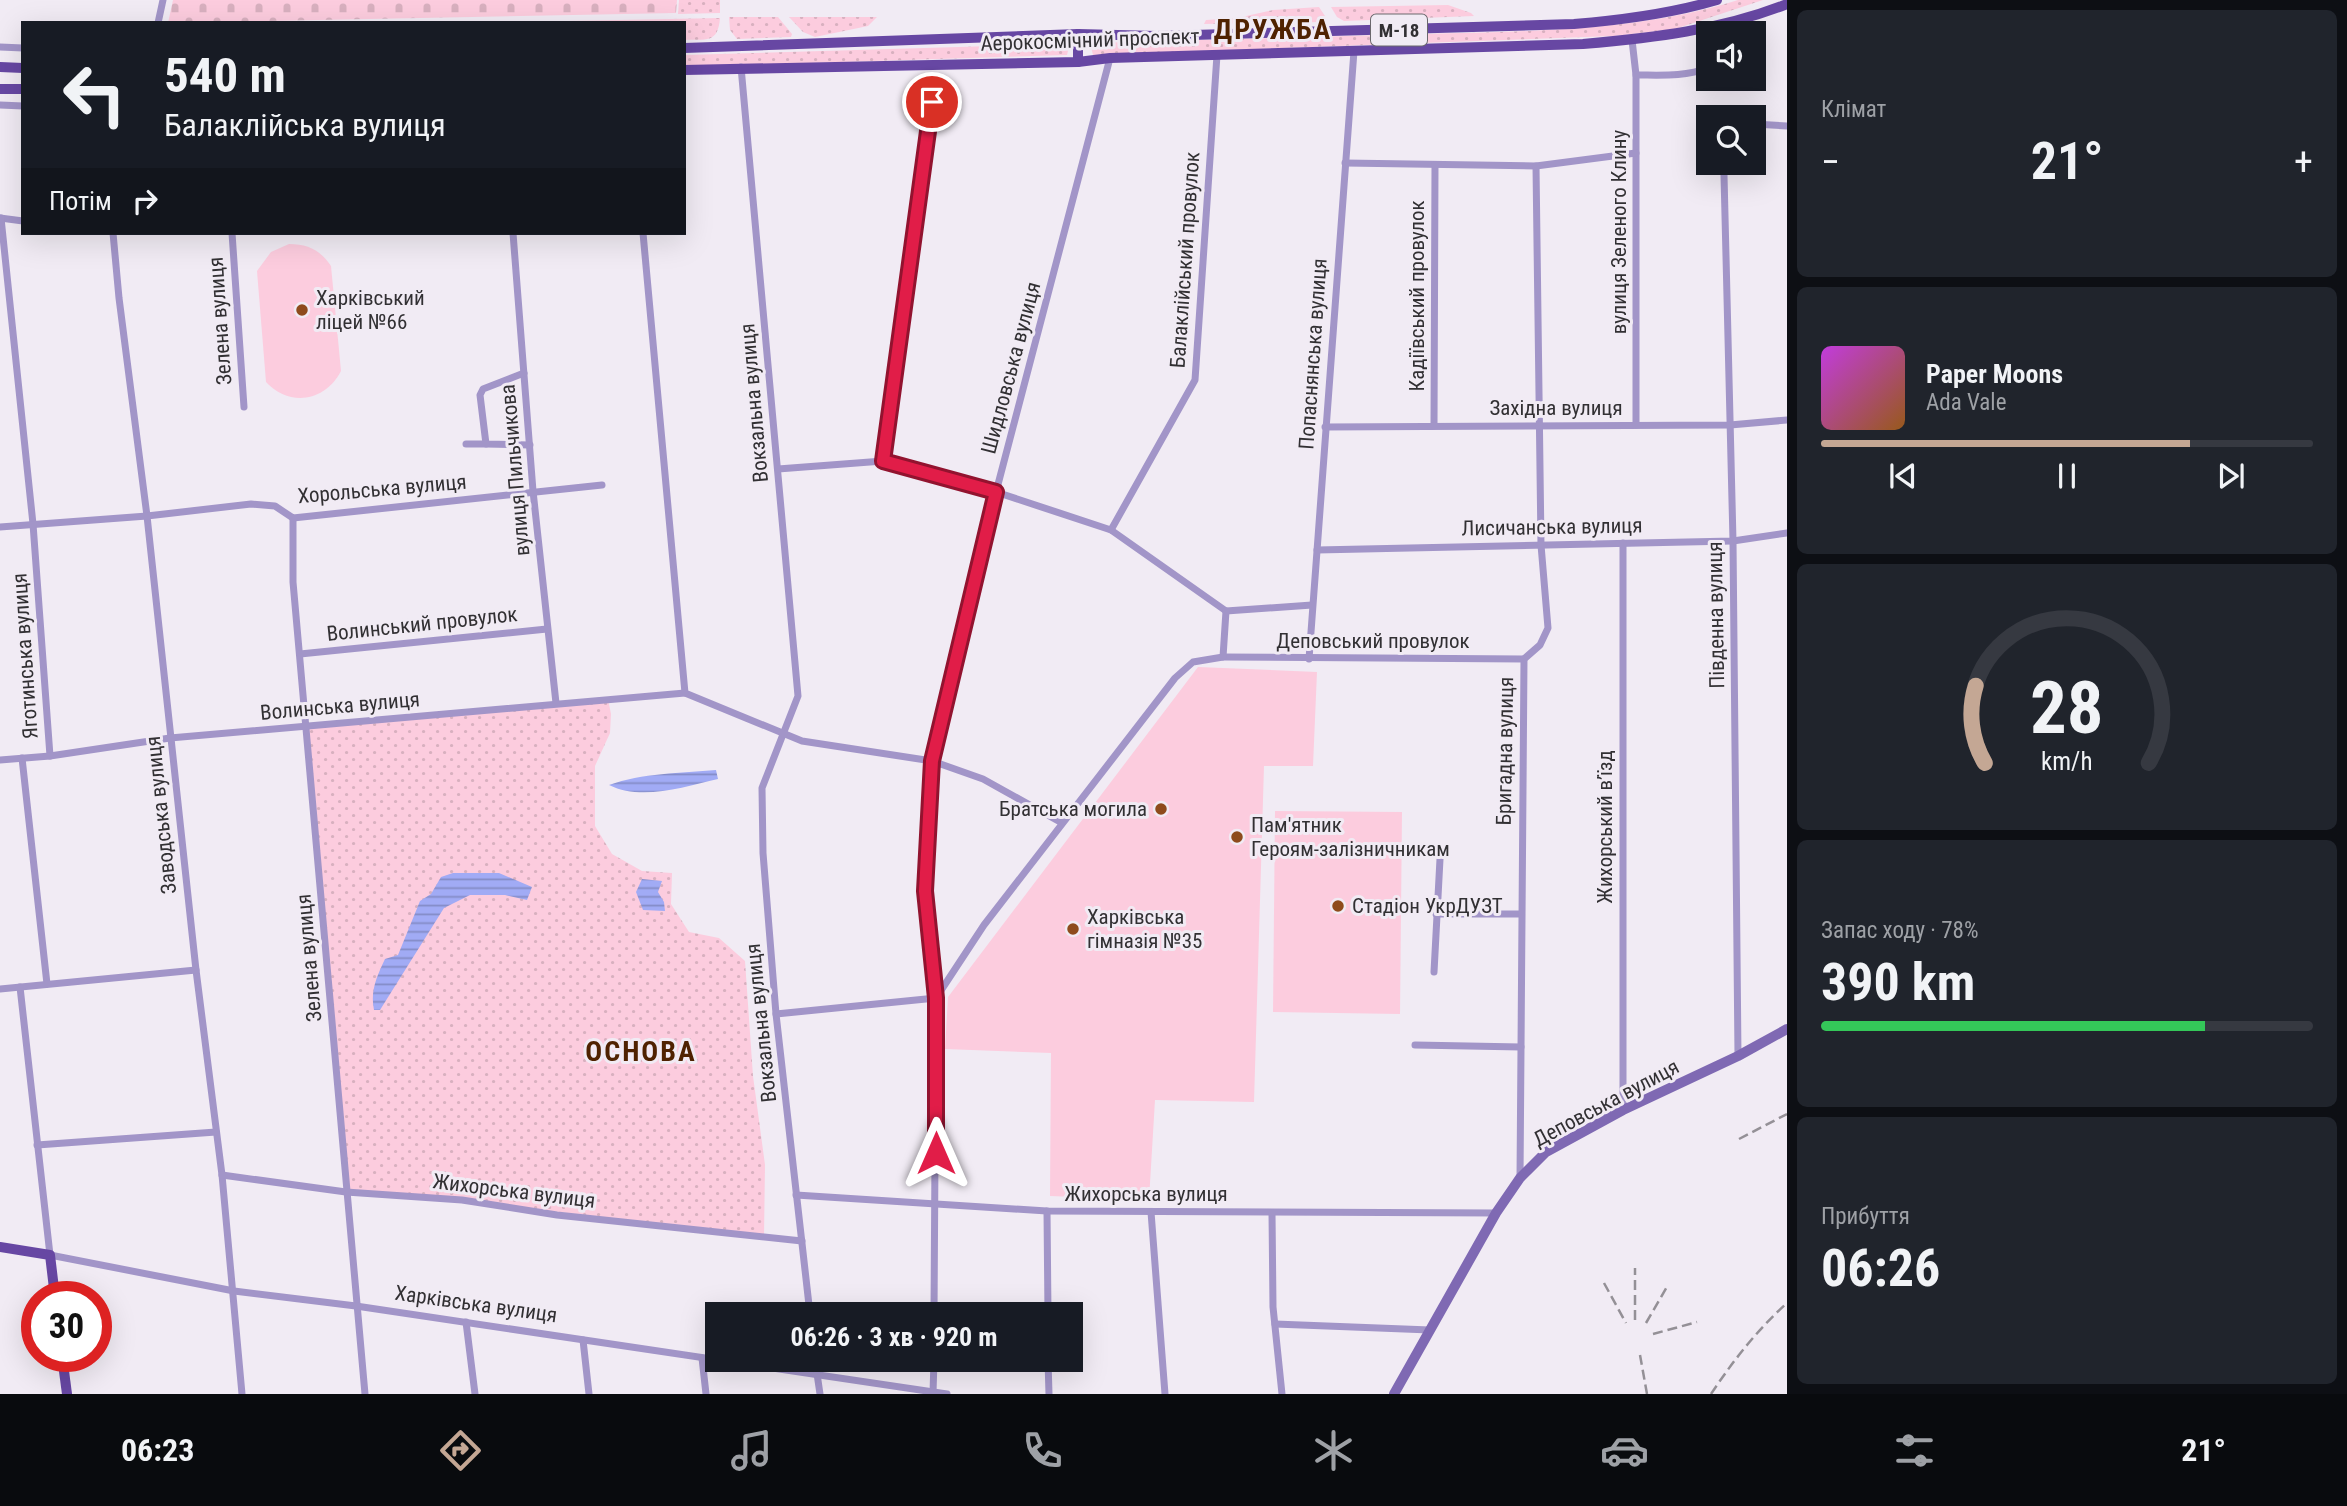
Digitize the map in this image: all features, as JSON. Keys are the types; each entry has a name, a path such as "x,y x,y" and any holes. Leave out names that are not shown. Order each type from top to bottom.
{"main road":[{"name":"Аерокосмічний проспект","path":"686,48 1078,34 1157,36 1574,24 1625,20 1682,10 1717,0"},
{"name":"Аерокосмічний проспект","path":"686,70 1078,62 1110,58 1583,44 1632,40 1706,28 1787,4"},
{"path":"1078,34 1078,62"},
{"path":"0,67 21,68"},
{"path":"0,89 21,89"},
{"name":"Деповська вулиця","path":"1394,1394 1496,1213 1520,1178 1546,1152 1623,1110 1738,1056 1787,1029"},
{"name":"Харківська вулиця","path":"0,1247 50,1255"},
{"path":"50,1255 53,1281"},
{"path":"64,1372 67,1394"}],"street":[{"path":"158,21 163,0"},
{"name":"вулиця Зеленого Клину","path":"1632,40 1636,75 1636,425"},
{"path":"0,47 21,48"},
{"name":"Попаснянська вулиця","path":"1309,659 1354,51"},
{"name":"Балаклійський провулок","path":"1111,530 1195,380 1217,55"},
{"name":"Шидловська вулиця","path":"934,1302 936,998 925,891 932,761 996,492 1110,58"},
{"name":"Вокзальна вулиця","path":"741,68 798,696 762,788 762,853 776,1014 809,1302"},
{"path":"1636,75 1696,72"},
{"path":"883,461 932,102"},
{"path":"0,106 21,106"},
{"path":"1766,125 1787,126"},
{"path":"1345,163 1536,166 1636,153"},
{"name":"Кадіївський провулок","path":"1434,426 1435,165"},
{"name":"Бригадна вулиця","path":"1520,1178 1524,659 1540,645 1548,628 1541,545 1536,166"},
{"name":"Південна вулиця","path":"1724,175 1733,541 1738,1056"},
{"path":"1,218 21,221"},
{"name":"Яготинська вулиця","path":"1,218 33,524 50,756"},
{"name":"Заводська вулиця","path":"113,235 147,516 196,970 222,1175 242,1394"},
{"name":"Зелена вулиця","path":"232,235 244,407"},
{"name":"вулиця Пильчикова","path":"513,235 533,491 556,704"},
{"path":"643,235 685,693 802,741 932,761 983,779 1062,823"},
{"path":"486,444 480,395 483,389 524,373"},
{"name":"Західна вулиця","path":"1325,427 1730,425 1787,421"},
{"path":"466,444 530,445"},
{"path":"778,469 883,461 996,492 1111,530 1226,611 1312,605"},
{"name":"Хорольська вулиця","path":"0,527 147,516 251,504 275,506 293,518 602,485"},
{"name":"Зелена вулиця","path":"293,518 293,582 365,1394"},
{"name":"Лисичанська вулиця","path":"1317,551 1733,541 1787,533"},
{"name":"Жихорський в’їзд","path":"1623,543 1623,1110"},
{"path":"1223,657 1226,611"},
{"name":"Волинський провулок","path":"300,654 547,629"},
{"name":"Деповський провулок","path":"936,998 984,925 1062,823 1184,669 1193,662 1223,657 1524,659"},
{"name":"Волинська вулиця","path":"0,760 50,756 170,738 685,693"},
{"path":"22,758 47,985"},
{"path":"1434,972 1440,859"},
{"path":"1436,914 1521,914"},
{"path":"0,989 196,970"},
{"path":"20,987 50,1255"},
{"path":"776,1014 936,998"},
{"path":"1415,1045 1521,1047"},
{"path":"37,1145 216,1132"},
{"name":"Жихорська вулиця","path":"222,1175 346,1192 462,1200 557,1215 802,1241"},
{"name":"Жихорська вулиця","path":"796,1195 1047,1211 1496,1213"},
{"path":"1047,1211 1048,1302"},
{"path":"1151,1212 1165,1394"},
{"path":"1272,1213 1275,1324 1282,1394"},
{"name":"Харківська вулиця","path":"50,1255 234,1291 356,1306 947,1394"},
{"path":"466,1322 475,1394"},
{"path":"1275,1324 1430,1330"},
{"path":"583,1340 589,1394"},
{"path":"702,1358 706,1394"},
{"path":"817,1372 820,1394"},
{"path":"933,1372 933,1393"},
{"path":"1048,1372 1049,1394"}],"green space":[{"path":"173,0 677,0 676,13 168,21"},
{"path":"679,0 720,0 720,13 678,14"},
{"path":"1738,0 1763,0 1675,29 1614,36 1093,55 1091,47 1093,43 1582,28 1699,11"},
{"path":"1448,5 1474,16 1344,21 1337,17 1331,7"},
{"path":"1319,7 1325,16 1322,22 1204,24 1206,20 1237,18 1273,10"},
{"path":"729,17 778,17 792,34 791,37 737,39 730,30"},
{"path":"789,17 877,17 868,26 815,37 803,32"},
{"path":"720,18 714,36 699,40 686,40 686,21 568,21"},
{"path":"1065,44 1069,47 1067,55 686,67 686,55"},
{"name":"Харківський ліцей №66","path":"289,244 313,249 331,266 341,371 326,389 306,398 285,395 266,382 257,271 271,252"},
{"path":"1198,667 1317,672 1313,766 1264,766 1254,1102 1155,1100 1149,1200 1050,1196 1051,1053 945,1049 948,997"},
{"path":"608,699 611,714 610,733 595,766 595,826 612,854 642,871 672,873 671,904 689,932 719,938 745,961 753,1076 765,1165 764,1237 462,1200 346,1192 307,727"},
{"name":"Стадіон УкрДУЗТ","path":"1275,811 1402,812 1400,1014 1273,1012"}],"water":[{"path":"716,770 718,779 663,791 635,792 609,785 648,776"},
{"path":"453,873 499,873 532,887 527,900 505,895 470,895 444,908 380,1010 374,1010 374,990 385,959 398,955 420,901 431,894 441,877"},
{"path":"642,879 662,881 658,892 664,902 665,911 643,910 636,892"}],"railway":[{"path":"1739,1139 1787,1114"},
{"path":"1635,1268 1635,1320"},
{"path":"1604,1283 1626,1323"},
{"path":"1646,1323 1668,1285"},
{"path":"1711,1394 1746,1346 1787,1303"},
{"path":"1653,1334 1697,1322"},
{"path":"1640,1355 1647,1394"}],"place":[{"name":"Харківський ліцей №66","path":"302,310"},
{"name":"Братська могила","path":"1161,809"},
{"name":"Пам'ятник Героям-залізничникам","path":"1237,837"},
{"name":"Стадіон УкрДУЗТ","path":"1338,906"},
{"name":"Харківська гімназія №35","path":"1073,929"}],"district":[{"name":"ДРУЖБА","path":"1273,29"},
{"name":"ОСНОВА","path":"641,1051"}],"route":[{"path":"932,102 883,461 996,492 932,761 925,891 936,998 936,1153"}]}
